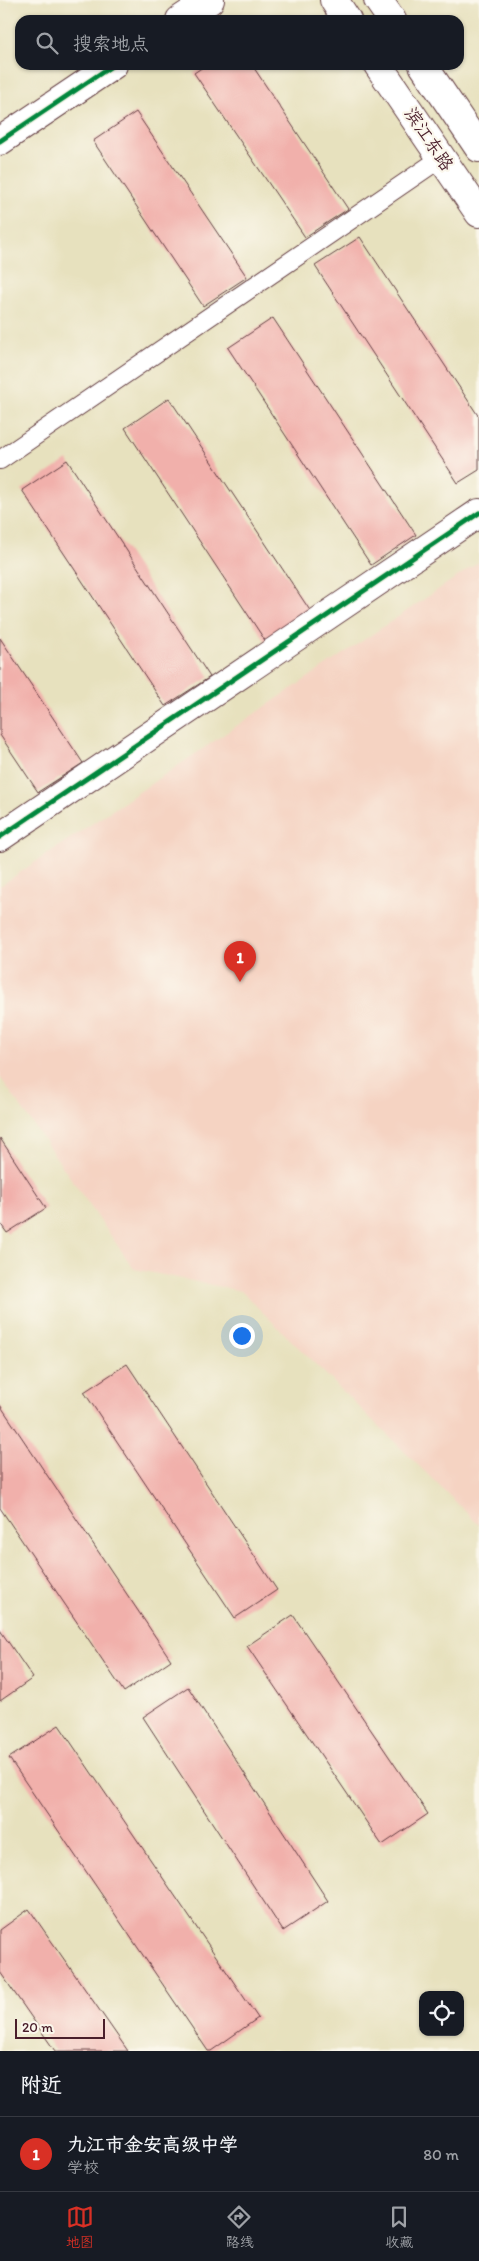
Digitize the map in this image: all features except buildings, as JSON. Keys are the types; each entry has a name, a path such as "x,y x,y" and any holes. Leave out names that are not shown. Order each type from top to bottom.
{"street":[{"path":"188,15 210,0"},
{"path":"334,0 344,15"},
{"path":"378,0 388,15"},
{"path":"0,141 106,70"},
{"name":"滨江东路","path":"381,70 479,213"},
{"name":"滨江东路","path":"426,70 479,148"},
{"path":"0,837 479,512"}],"lane":[{"path":"0,460 442,158"}],"shaded area":[{"path":"479,562 479,1525 241,1291 134,1269 0,1077 0,886"}],"cycle path":[{"path":"0,141 106,70"},
{"path":"0,837 479,513"}],"place":[{"name":"九江市金安高级中学","path":"240,982"}]}
